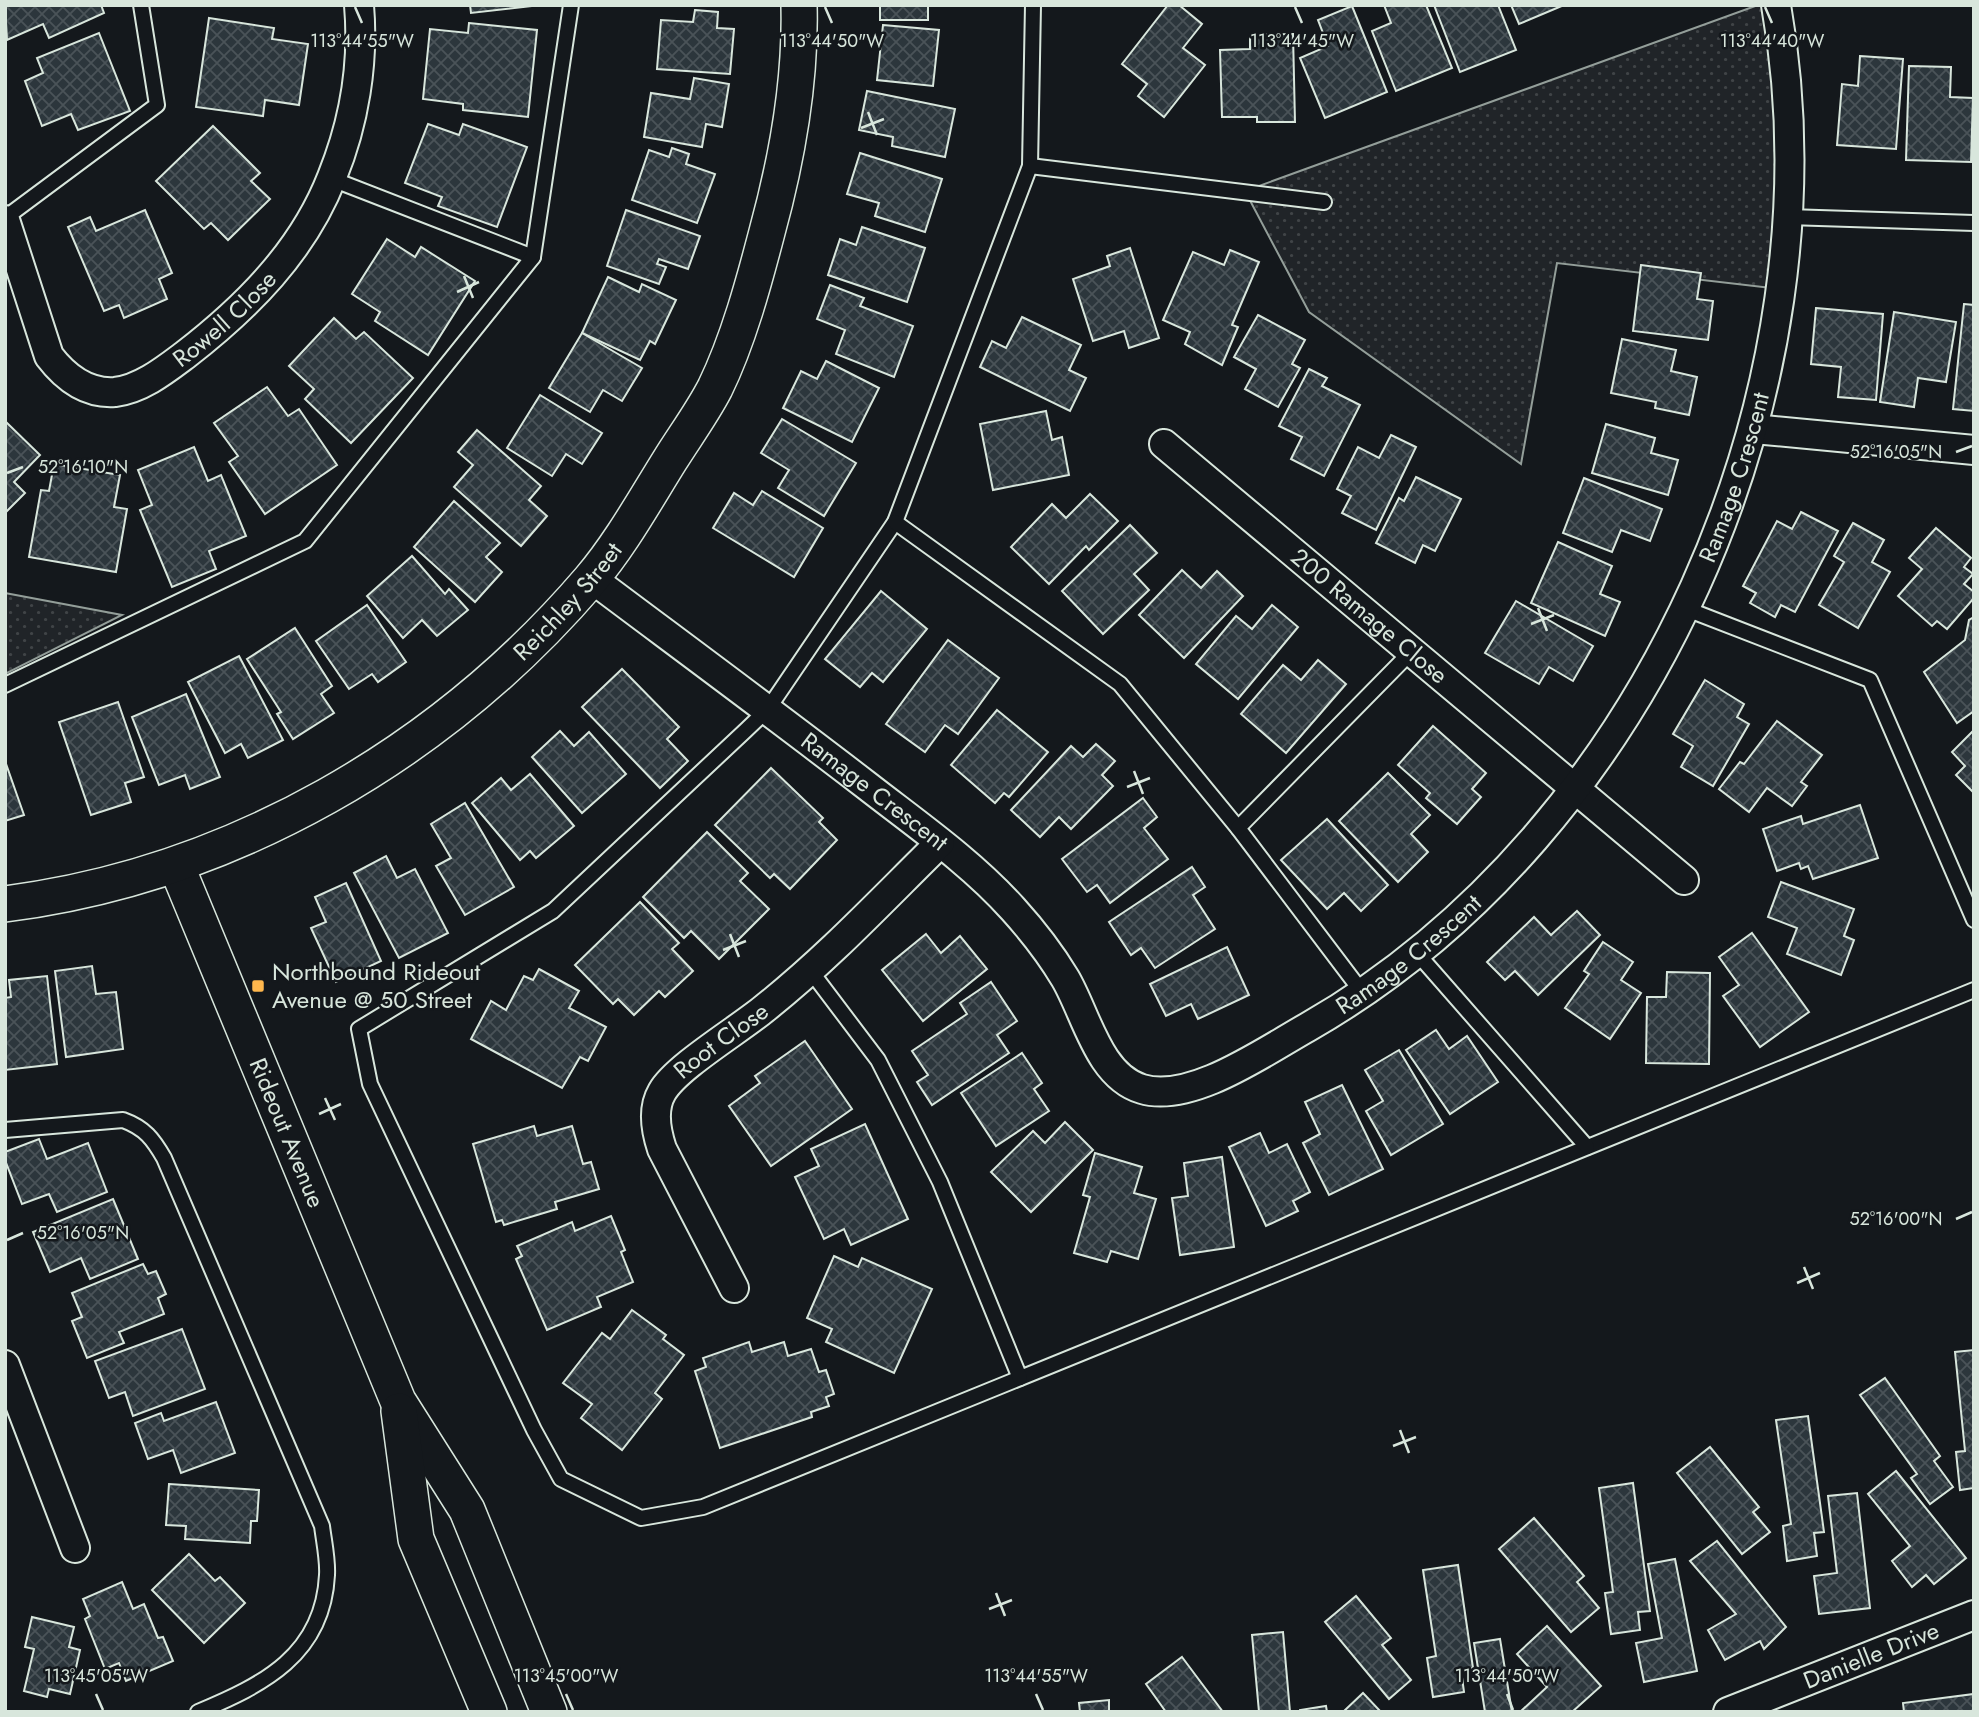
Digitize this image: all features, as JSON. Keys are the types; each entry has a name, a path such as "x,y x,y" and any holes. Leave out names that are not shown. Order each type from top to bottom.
{"street":[{"name":"Rowell Close","path":"5,219 49,356 61,372 76,383 95,391 116,391 142,384 225,324 274,275 332,179 349,129 358,77 359,5"},
{"name":"Reichley Street","path":"5,904 88,889 176,865 281,820 359,777 431,729 513,661 591,578 715,387 749,295 781,182 787,148 799,5"},
{"name":"Ramage Crescent","path":"591,578 768,709 940,844 1001,896 1027,924 1066,979 1110,1067 1134,1087 1168,1094 1187,1089 1278,1044 1363,992 1416,952 1478,897 1576,787 1625,715 1684,608 1735,486 1754,429 1768,368 1788,217 1791,143 1776,5"},
{"path":"1754,429 1974,450"},
{"name":"200 Ramage Close","path":"1164,444 1684,880"},
{"name":"Root Close","path":"734,1288 662,1149 656,1132 660,1095 683,1070 739,1029 810,970 940,844"},
{"name":"Rideout Avenue","path":"176,865 398,1401 467,1510 542,1710"},
{"path":"5,1366 75,1548"},
{"name":"Rideout Avenue","path":"398,1401 416,1539 489,1712"},
{"name":"Danielle Drive","path":"1728,1712 1974,1615"}],"lane":[{"path":"5,219 158,105 141,5"},
{"path":"5,685 305,541 533,257 572,5"},
{"path":"1033,5 1030,166 895,522 768,709 553,911 359,1029 370,1084 528,1418 561,1479 640,1518 703,1507 1974,990"},
{"path":"1030,166 1324,202"},
{"path":"332,179 533,257"},
{"path":"1788,217 1974,223"},
{"path":"895,522 1120,684 1238,828 1363,992"},
{"path":"1684,608 1870,680 1974,920"},
{"path":"1238,828 1411,652"},
{"path":"1416,952 1587,1147"},
{"path":"810,970 878,1060 922,1145 940,1182 1020,1378"},
{"path":"5,1130 123,1120 140,1126 151,1137 164,1158 322,1527 327,1576 314,1630 285,1667 242,1693 198,1712"}],"shaded area":[{"path":"1758,5 1776,5 1780,289 1557,263 1521,464 1309,312 1245,191"},
{"path":"5,593 122,615 5,674"}],"building":[{"path":"5,5 101,5 104,13 49,38 43,24 7,40"},
{"path":"470,5 531,5 531,6 471,13"},
{"path":"880,5 928,5 928,20 880,20"},
{"path":"1168,5 1179,5 1202,24 1183,48 1205,65 1164,117 1138,96 1147,84 1122,64"},
{"path":"1384,5 1426,5 1452,68 1396,91 1372,31 1391,23"},
{"path":"1434,5 1498,5 1516,50 1460,72"},
{"path":"1511,5 1564,5 1519,24"},
{"path":"1352,6 1387,92 1325,118 1300,58 1328,46 1318,20"},
{"path":"695,10 718,12 717,28 734,29 730,74 657,69 661,20 693,22"},
{"path":"209,18 274,28 272,39 308,44 299,105 265,100 263,116 196,107"},
{"path":"469,23 537,30 528,117 463,110 463,104 423,99 430,29 468,33"},
{"path":"883,25 939,30 933,86 877,80"},
{"path":"99,33 130,111 78,130 71,114 42,126 25,81 43,73 37,58"},
{"path":"1293,34 1295,122 1257,122 1257,117 1222,117 1220,50 1250,49 1250,35"},
{"path":"1860,56 1903,59 1896,149 1837,145 1842,84 1858,86"},
{"path":"1909,66 1951,67 1950,97 1973,98 1971,162 1906,160"},
{"path":"694,78 729,84 722,127 706,124 702,147 644,137 651,93 690,99"},
{"path":"867,91 955,109 945,157 892,146 893,137 859,130"},
{"path":"428,124 459,135 463,124 527,147 497,227 438,206 442,197 405,183"},
{"path":"213,126 260,173 251,181 270,199 228,240 211,223 204,229 156,181"},
{"path":"672,148 689,154 686,164 715,174 697,223 632,200 649,150 669,157"},
{"path":"860,153 942,179 925,232 875,216 879,203 847,194"},
{"path":"145,210 172,273 159,279 167,299 124,318 119,305 104,311 68,227 90,217 96,231"},
{"path":"626,210 700,236 688,269 659,259 657,264 666,267 659,284 607,266"},
{"path":"862,227 925,248 907,302 828,275 840,239 856,245"},
{"path":"387,239 415,257 421,247 475,281 428,355 375,321 380,312 352,294"},
{"path":"1130,248 1159,338 1129,348 1124,331 1093,341 1073,279 1110,266 1107,256"},
{"path":"1230,250 1259,262 1232,325 1238,327 1222,365 1185,344 1190,332 1163,320 1193,252 1224,265"},
{"path":"1641,265 1701,273 1697,299 1713,301 1708,340 1633,331"},
{"path":"608,277 639,292 642,284 676,300 655,344 650,341 640,360 582,333"},
{"path":"830,285 864,298 860,306 913,326 894,377 836,354 845,330 817,319"},
{"path":"1964,304 1974,305 1974,411 1953,409"},
{"path":"1816,308 1883,314 1876,400 1838,397 1841,367 1811,364"},
{"path":"1894,312 1956,322 1946,382 1918,378 1914,407 1880,402"},
{"path":"1258,315 1305,340 1292,364 1300,368 1278,407 1245,389 1256,369 1234,357"},
{"path":"1022,317 1081,345 1069,370 1086,378 1070,411 980,367 992,341 1006,348"},
{"path":"334,318 356,339 364,332 413,378 351,443 305,399 314,389 289,366"},
{"path":"582,333 642,368 622,401 603,390 590,412 549,388"},
{"path":"1622,339 1676,350 1671,371 1697,377 1689,415 1655,408 1656,402 1611,393"},
{"path":"826,361 879,388 852,442 783,408 801,371 817,379"},
{"path":"1309,369 1327,378 1322,386 1360,405 1324,476 1291,459 1302,437 1279,426"},
{"path":"267,387 288,416 299,409 337,465 265,514 229,462 238,456 214,423"},
{"path":"540,395 602,433 582,464 566,454 552,476 507,448"},
{"path":"1046,411 1052,440 1062,437 1069,475 993,490 980,424"},
{"path":"782,419 856,463 824,516 778,488 789,470 761,453"},
{"path":"5,421 40,455 14,482 25,493 5,513"},
{"path":"1606,424 1655,438 1651,453 1678,460 1668,495 1592,473"},
{"path":"477,430 541,486 529,500 547,516 521,546 454,487 473,465 458,452"},
{"path":"1391,435 1416,447 1376,530 1342,513 1351,496 1337,489 1358,447 1379,458"},
{"path":"194,447 208,481 221,475 246,536 209,551 216,569 172,587 140,510 152,505 138,470"},
{"path":"54,464 120,475 114,507 127,509 116,572 29,557 41,490 49,491"},
{"path":"1416,477 1461,499 1435,551 1423,545 1415,563 1376,543 1399,498 1404,501"},
{"path":"1584,478 1662,509 1650,541 1621,530 1612,552 1563,533"},
{"path":"762,491 823,528 794,577 713,528 734,493 753,505"},
{"path":"1090,494 1118,521 1089,550 1086,546 1049,584 1011,547 1052,504 1066,518"},
{"path":"454,501 500,543 486,557 502,572 475,602 414,547"},
{"path":"1801,512 1838,531 1795,612 1781,605 1775,617 1750,603 1756,593 1743,586 1777,521 1792,529"},
{"path":"1853,523 1884,540 1872,562 1890,572 1858,628 1819,605 1844,562 1834,556"},
{"path":"1130,525 1157,553 1134,574 1149,590 1103,634 1062,591"},
{"path":"1936,528 1971,558 1964,567 1973,574 1964,584 1974,592 1974,598 1947,629 1937,621 1932,626 1898,596 1922,569 1909,558"},
{"path":"1558,542 1612,566 1600,594 1620,602 1605,636 1531,603"},
{"path":"412,556 445,594 449,589 468,610 437,636 422,620 403,638 367,596"},
{"path":"1182,570 1201,588 1217,571 1243,596 1184,658 1139,615"},
{"path":"881,591 927,629 883,682 872,673 860,687 825,659"},
{"path":"1516,601 1593,646 1573,681 1549,667 1539,684 1485,653"},
{"path":"367,605 406,662 378,682 372,674 349,689 316,641"},
{"path":"1272,605 1298,627 1238,699 1196,664 1236,616 1252,629"},
{"path":"1974,617 1974,711 1957,723 1924,672 1965,640 1969,620"},
{"path":"295,628 332,686 321,694 334,713 293,739 277,714 281,712 247,659"},
{"path":"948,640 999,678 958,734 945,725 925,752 886,724"},
{"path":"239,656 283,740 248,758 241,744 225,753 188,682"},
{"path":"1318,660 1346,684 1286,753 1241,714 1283,665 1301,680"},
{"path":"622,669 679,727 667,739 688,761 660,788 582,707"},
{"path":"1705,680 1744,704 1737,717 1749,724 1713,786 1681,767 1693,746 1673,734"},
{"path":"186,694 220,777 190,789 185,775 159,785 132,717"},
{"path":"118,702 144,777 125,783 131,802 91,815 59,722"},
{"path":"997,710 1048,752 1009,797 1004,793 995,803 951,765"},
{"path":"1777,721 1822,755 1801,782 1807,786 1792,806 1767,788 1749,812 1719,789 1740,762 1744,764"},
{"path":"1433,726 1486,773 1472,789 1481,797 1457,824 1426,798 1430,793 1398,765"},
{"path":"1974,730 1974,793 1956,775 1965,766 1952,752"},
{"path":"560,731 574,746 589,732 626,774 582,813 532,757"},
{"path":"1096,744 1115,761 1102,775 1113,786 1071,829 1059,817 1040,837 1011,810 1071,746 1083,757"},
{"path":"5,761 24,815 5,821"},
{"path":"771,768 823,818 819,822 837,840 790,889 774,874 770,878 715,825"},
{"path":"1388,773 1430,815 1411,834 1428,852 1398,882 1339,821"},
{"path":"530,774 574,826 536,858 530,851 520,860 472,803 501,778 511,790"},
{"path":"1143,798 1157,817 1144,828 1168,859 1110,903 1097,885 1087,892 1062,859"},
{"path":"465,803 514,887 465,915 436,866 451,858 431,824"},
{"path":"1860,805 1878,858 1813,879 1808,866 1801,869 1799,863 1777,871 1763,829 1801,816 1803,824"},
{"path":"1327,819 1388,885 1361,911 1344,893 1327,909 1281,860"},
{"path":"707,832 748,873 740,881 769,909 719,959 691,931 684,938 643,897"},
{"path":"386,856 397,878 415,869 448,933 399,958 354,873"},
{"path":"1192,867 1205,887 1193,895 1215,929 1155,968 1141,948 1131,955 1109,922"},
{"path":"1781,882 1854,909 1844,936 1854,940 1841,975 1787,954 1797,928 1768,917"},
{"path":"346,883 381,961 336,982 311,928 326,922 315,897"},
{"path":"640,902 679,943 672,949 693,971 665,997 659,991 634,1015 618,999 613,1004 575,965"},
{"path":"1577,911 1600,935 1538,995 1515,971 1505,980 1487,962 1534,917 1551,935"},
{"path":"1752,933 1809,1012 1760,1047 1723,996 1739,985 1719,957"},
{"path":"926,934 941,953 960,936 987,969 923,1021 882,970"},
{"path":"1603,942 1633,962 1621,980 1641,993 1610,1039 1565,1008 1589,974 1584,971"},
{"path":"1227,947 1249,995 1198,1019 1191,1004 1166,1016 1150,984"},
{"path":"92,966 96,994 116,992 123,1049 66,1057 55,971"},
{"path":"539,969 579,991 569,1008 606,1027 588,1061 580,1057 562,1088 471,1039 491,1001 506,1010 524,976 533,980"},
{"path":"1667,972 1710,973 1709,1064 1646,1063 1647,997 1666,997"},
{"path":"47,976 57,1064 5,1070 5,998 11,997 9,980"},
{"path":"991,982 1017,1021 997,1035 1009,1053 932,1105 917,1082 928,1075 912,1051 967,1014 960,1003"},
{"path":"1436,1030 1449,1049 1467,1036 1498,1082 1450,1114 1406,1050"},
{"path":"805,1041 852,1109 771,1166 729,1106 760,1083 755,1076"},
{"path":"1399,1050 1443,1124 1391,1155 1366,1111 1383,1101 1365,1070"},
{"path":"1022,1053 1042,1083 1034,1089 1049,1111 996,1146 961,1093"},
{"path":"1342,1085 1383,1169 1329,1195 1303,1143 1320,1134 1305,1102"},
{"path":"1065,1122 1093,1150 1031,1212 991,1172 1033,1131 1045,1143"},
{"path":"865,1124 908,1219 851,1245 844,1229 824,1239 795,1177 819,1166 811,1149"},
{"path":"534,1126 537,1136 572,1126 583,1164 591,1162 599,1189 555,1202 557,1209 504,1225 502,1220 496,1222 473,1144"},
{"path":"1260,1133 1269,1153 1287,1144 1310,1192 1293,1201 1298,1211 1266,1226 1229,1147"},
{"path":"39,1139 47,1159 88,1143 107,1192 57,1212 49,1194 22,1204 5,1160 5,1152"},
{"path":"1095,1153 1142,1167 1134,1193 1156,1199 1138,1259 1111,1251 1107,1262 1074,1253 1090,1197 1083,1195"},
{"path":"1222,1157 1234,1247 1180,1255 1172,1198 1188,1196 1184,1163"},
{"path":"113,1199 138,1259 90,1279 81,1258 50,1272 33,1232"},
{"path":"611,1216 625,1250 621,1252 633,1282 597,1297 601,1307 547,1330 516,1259 522,1256 517,1246 572,1222 575,1231"},
{"path":"834,1256 858,1267 862,1258 932,1289 894,1373 826,1342 832,1329 807,1318"},
{"path":"143,1264 148,1274 156,1271 166,1294 158,1298 164,1314 119,1332 124,1343 87,1358 72,1321 82,1317 72,1293"},
{"path":"632,1310 666,1335 663,1339 684,1355 655,1393 662,1399 622,1450 581,1418 592,1404 563,1383 602,1333 610,1339"},
{"path":"182,1329 205,1389 133,1416 125,1392 109,1398 95,1361"},
{"path":"749,1342 752,1352 784,1342 788,1356 811,1349 819,1372 826,1370 834,1394 826,1397 829,1406 811,1412 812,1417 720,1448 695,1371 706,1367 703,1358"},
{"path":"1974,1350 1974,1488 1960,1490 1956,1452 1965,1451 1955,1352"},
{"path":"1885,1378 1940,1456 1934,1461 1953,1487 1930,1504 1911,1478 1917,1474 1860,1395"},
{"path":"216,1402 235,1453 181,1473 173,1450 148,1459 135,1423 161,1413 164,1421"},
{"path":"1808,1416 1824,1532 1814,1533 1817,1556 1787,1561 1783,1526 1791,1524 1776,1420"},
{"path":"1710,1447 1759,1507 1753,1512 1770,1532 1742,1554 1677,1473"},
{"path":"1896,1471 1966,1558 1934,1584 1926,1575 1912,1587 1892,1561 1910,1546 1868,1494"},
{"path":"1633,1483 1650,1611 1638,1612 1640,1630 1611,1634 1605,1593 1613,1592 1599,1488"},
{"path":"169,1484 259,1490 257,1521 251,1521 250,1543 185,1539 186,1526 166,1525"},
{"path":"1857,1493 1870,1608 1819,1614 1814,1576 1837,1573 1828,1496"},
{"path":"1534,1518 1584,1576 1577,1582 1599,1608 1571,1632 1499,1549"},
{"path":"1717,1541 1786,1627 1764,1649 1760,1641 1725,1660 1708,1630 1736,1614 1690,1561"},
{"path":"189,1554 215,1581 220,1577 245,1603 204,1643 152,1590"},
{"path":"1675,1559 1697,1671 1644,1682 1636,1643 1662,1638 1648,1564"},
{"path":"1458,1565 1473,1668 1461,1670 1464,1692 1433,1697 1427,1658 1436,1656 1423,1570"},
{"path":"122,1582 133,1609 144,1604 158,1638 163,1637 173,1661 126,1681 119,1663 105,1669 85,1619 90,1616 83,1599"},
{"path":"1356,1596 1391,1638 1382,1645 1411,1680 1389,1699 1325,1622"},
{"path":"32,1617 74,1627 69,1647 80,1650 70,1694 49,1689 47,1697 24,1691 34,1649 25,1647"},
{"path":"1547,1626 1601,1686 1572,1712 1520,1712 1547,1687 1517,1654"},
{"path":"1283,1632 1290,1712 1259,1712 1252,1635"},
{"path":"1500,1639 1512,1712 1485,1712 1474,1643"},
{"path":"1182,1657 1223,1712 1166,1712 1146,1684"},
{"path":"1363,1693 1381,1712 1343,1712"},
{"path":"1974,1694 1974,1712 1904,1712 1903,1703"},
{"path":"1109,1700 1109,1712 1080,1712 1079,1703"},
{"path":"1326,1706 1327,1712 1300,1712 1300,1710"}],"place":[{"name":"Northbound Rideout Avenue @ 50 Street","path":"258,986"}]}
